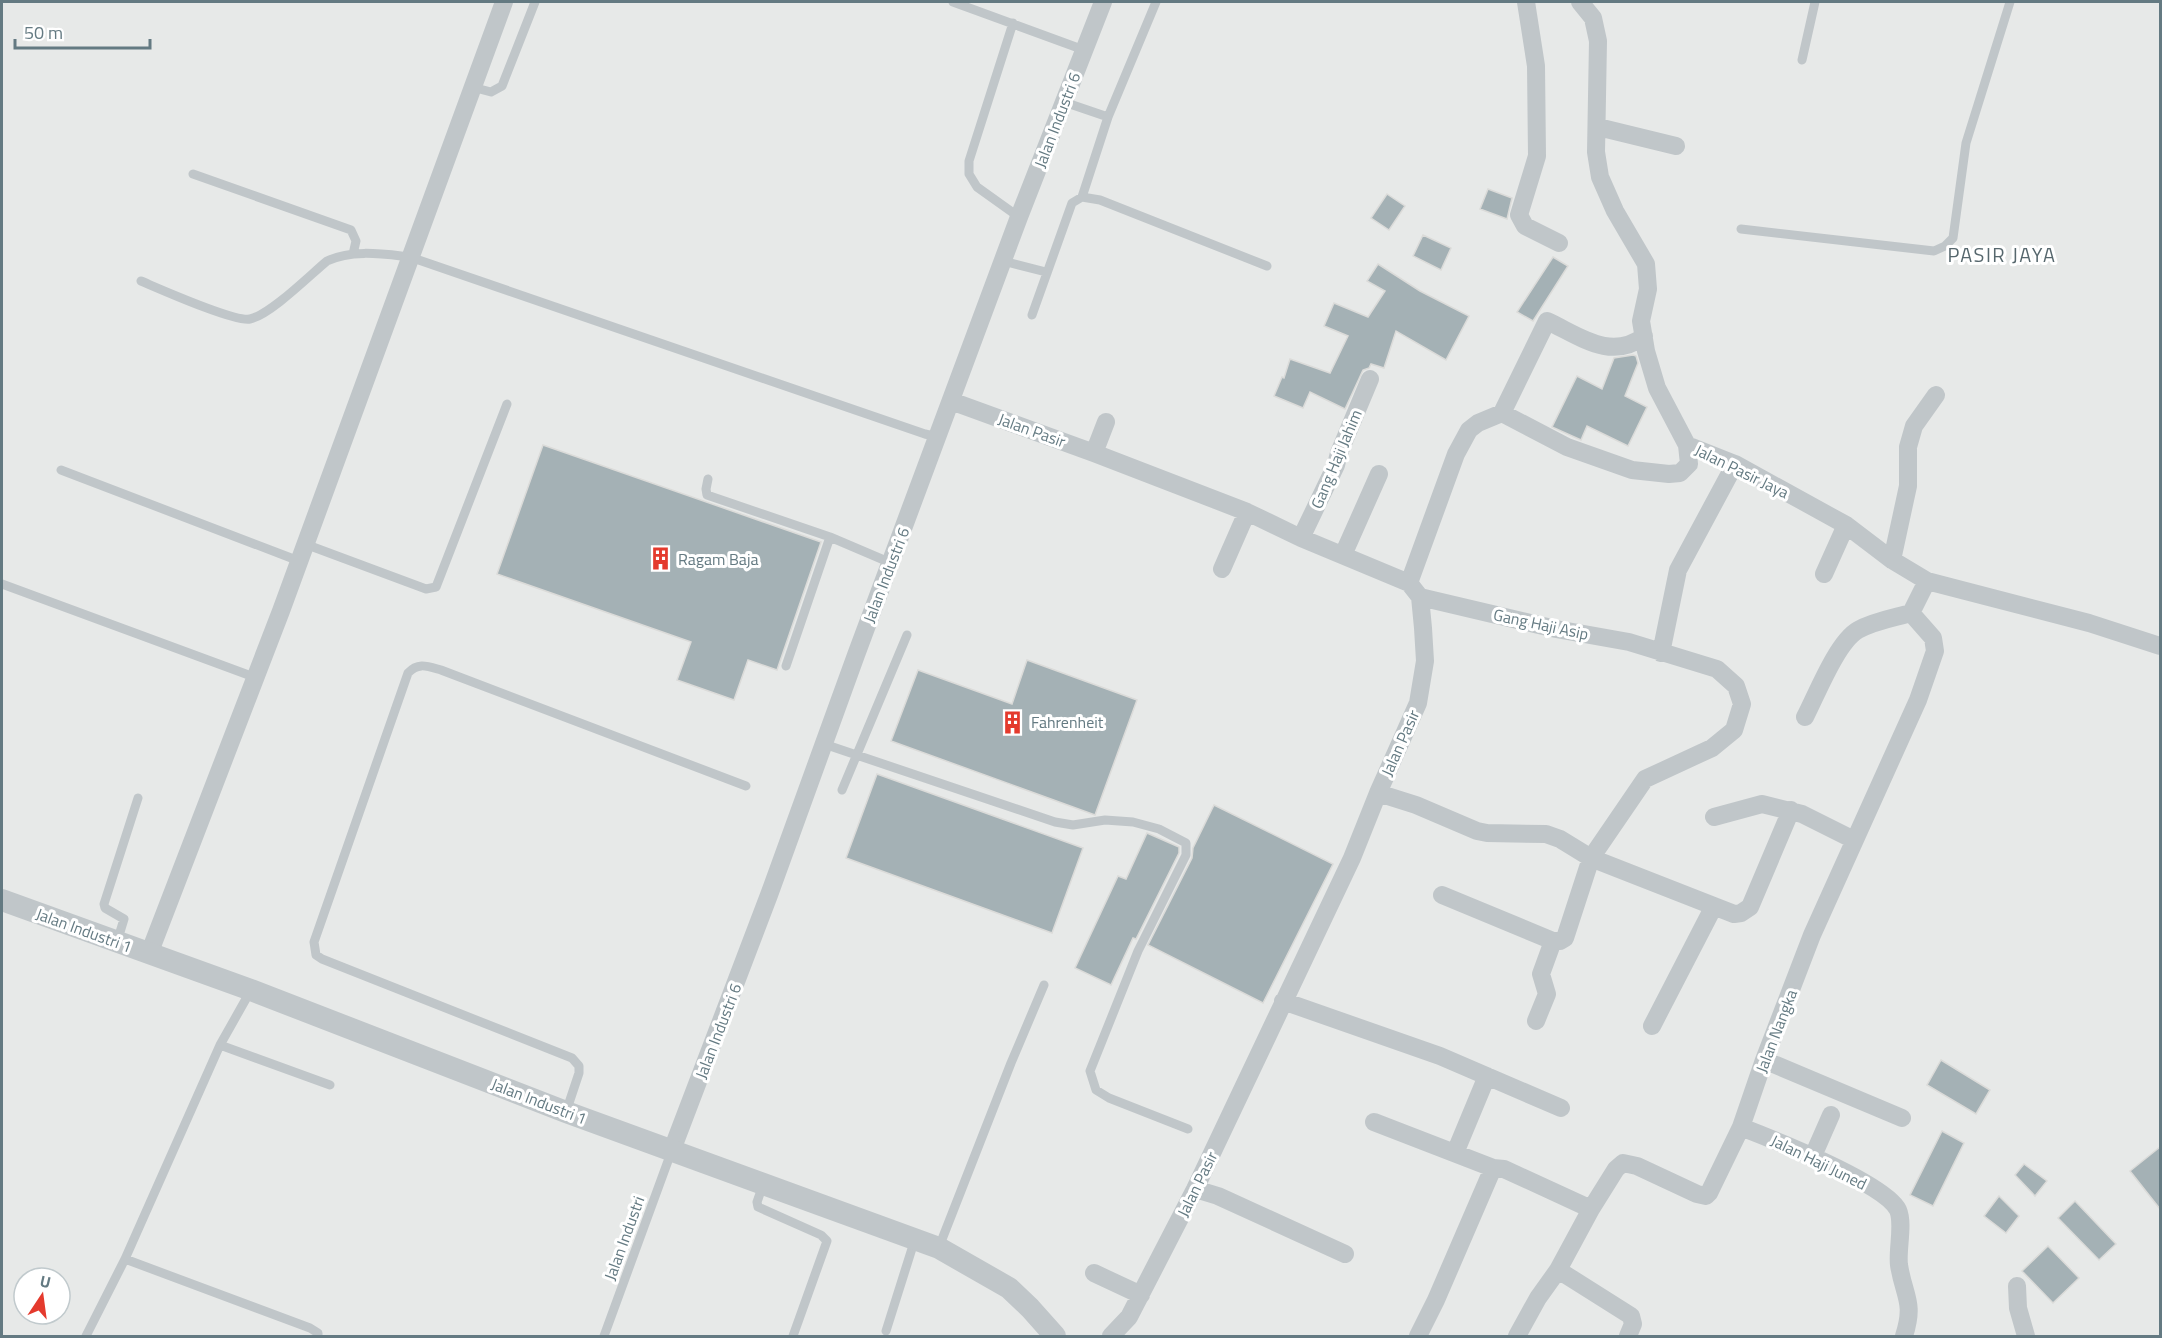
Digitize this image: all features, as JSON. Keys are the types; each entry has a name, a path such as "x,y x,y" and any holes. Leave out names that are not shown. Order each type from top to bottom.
{"street":[{"path":"149,954 302,553 504,2"},
{"name":"Jalan Industri 6","path":"672,1150 769,895 1019,216 1103,2"},
{"path":"1526,2 1536,66 1537,156 1519,215 1525,226 1559,243"},
{"name":"Jalan Pasir Jaya","path":"1580,2 1593,18 1598,41 1596,152 1600,177 1615,211 1646,264 1648,289 1641,321 1644,336 1657,388 1687,445 1735,464 1846,525 1892,560 1927,581 2089,623 2160,646"},
{"path":"1598,127 1676,146"},
{"path":"1415,590 1452,465 1469,430 1478,423 1502,413 1547,321 1575,336 1602,345 1625,346 1644,336"},
{"name":"Gang Haji Jahim","path":"1301,538 1336,465 1370,379"},
{"path":"1892,560 1908,486 1908,447 1914,426 1936,395"},
{"name":"Jalan Pasir","path":"951,401 1095,453 1247,512 1415,590 1425,661 1418,703 1352,858 1196,1189 1129,1317 1111,1336"},
{"path":"1502,413 1567,447 1632,470 1680,473 1689,464 1687,445"},
{"path":"1095,453 1106,422"},
{"path":"1661,653 1678,570 1735,464"},
{"path":"1343,555 1379,474"},
{"path":"1222,569 1247,512"},
{"path":"1824,574 1846,525"},
{"path":"1806,717 1841,646 1855,631 1873,622 1911,614 1927,581"},
{"name":"Gang Haji Asip","path":"1415,590 1556,629 1629,642 1717,669 1736,686 1742,704 1734,730 1712,748 1645,779 1591,858 1565,938 1553,941"},
{"name":"Jalan Nangka","path":"1591,1209 1616,1169 1623,1163 1637,1166 1697,1194 1706,1196 1712,1189 1741,1127 1812,935 1918,700 1935,651 1933,638 1911,614"},
{"path":"1378,793 1416,805 1477,831 1546,834 1575,847 1591,858 1734,914 1741,913 1750,907 1791,810"},
{"path":"1714,817 1762,804 1791,810 1854,840"},
{"path":"1442,895 1553,941 1541,974 1547,994 1536,1021"},
{"name":"Jalan Industri 1","path":"2,900 250,990 566,1112 939,1248 1009,1288 1055,1336"},
{"path":"1652,1026 1714,906"},
{"path":"1283,1001 1440,1056 1561,1108"},
{"path":"1764,1060 1902,1118"},
{"path":"1455,1153 1487,1076"},
{"path":"1813,1156 1831,1116"},
{"path":"1374,1122 1493,1168 1504,1169 1591,1209 1558,1270 1538,1298 1517,1336"},
{"name":"Jalan Haji Juned","path":"1741,1127 1813,1156 1865,1184 1893,1203 1899,1215 1899,1264 1909,1301 1910,1318 1904,1336"},
{"path":"1418,1336 1493,1168"},
{"path":"1196,1189 1225,1199 1345,1254"},
{"path":"1558,1270 1631,1316 1633,1324 1628,1336"},
{"path":"1094,1273 1141,1295"},
{"path":"2017,1287 2018,1308 2026,1336"}],"lane":[{"path":"472,87 491,92 502,86 536,2"},
{"path":"953,2 1084,50"},
{"path":"1082,197 1108,117 1156,2"},
{"path":"1802,60 1815,2"},
{"path":"1741,229 1934,251 1945,246 1953,238 1966,143 2010,2"},
{"path":"1013,23 969,161 969,174 977,187 1019,216"},
{"path":"1065,102 1108,117"},
{"path":"194,174 351,230 356,241 353,254"},
{"path":"1032,315 1072,203 1082,197 1100,200 1267,266"},
{"path":"141,281 230,316 249,319 265,313 327,261 339,255 410,257 925,434 938,436"},
{"path":"1003,261 1047,272"},
{"path":"61,470 302,553 426,589 436,588 507,404"},
{"path":"708,479 707,495 830,537 891,563"},
{"path":"786,666 830,537"},
{"path":"2,584 254,676"},
{"path":"842,790 907,635"},
{"path":"566,1112 579,1073 579,1066 572,1058 316,955 314,942 408,673 414,666 424,665 441,670 746,786"},
{"path":"824,744 1054,822 1073,825 1105,820 1133,822 1159,829 1186,843 1186,855 1138,951 1090,1071 1096,1090 1109,1098 1188,1130"},
{"path":"117,942 124,919 105,908 104,901 138,798"},
{"path":"939,1248 1044,985"},
{"path":"86,1336 125,1258 220,1045 250,990"},
{"path":"220,1045 330,1085"},
{"name":"Jalan Industri","path":"604,1336 672,1150"},
{"path":"763,1185 757,1202 759,1207 821,1235 827,1241 793,1336"},
{"path":"886,1331 915,1239"},
{"path":"125,1258 310,1328 318,1333 318,1336"}],"shaded area":[{"path":"2,2 2160,2 2160,1336 2,1336"}],"building":[{"path":"1488,189 1512,198 1507,219 1480,209"},
{"path":"1387,194 1405,206 1389,230 1371,218"},
{"path":"1423,235 1451,248 1441,270 1413,256"},
{"path":"1553,257 1568,266 1533,321 1517,312"},
{"path":"1378,264 1420,291 1469,316 1446,360 1396,331 1384,368 1371,364 1369,368 1363,370 1345,409 1310,392 1303,408 1274,396 1282,377 1284,378 1290,359 1330,373 1348,336 1324,326 1334,303 1368,317 1385,291 1367,281"},
{"path":"1636,356 1638,363 1625,396 1647,407 1628,446 1587,426 1581,440 1552,427 1577,376 1602,389 1614,358"},
{"name":"Ragam Baja","path":"543,445 821,542 777,670 748,660 734,700 677,680 691,642 497,574"},
{"name":"Fahrenheit","path":"1027,660 1137,700 1095,815 891,741 918,670 1012,704"},
{"path":"877,774 1083,848 1052,933 846,858"},
{"path":"1214,805 1333,864 1263,1003 1148,945 1192,858 1193,848"},
{"path":"1147,833 1179,847 1179,853 1136,939 1133,938 1111,985 1075,968 1118,876 1126,879"},
{"path":"1941,1060 1990,1090 1976,1114 1927,1085"},
{"path":"1942,1131 1964,1143 1933,1206 1910,1195"},
{"path":"2160,1147 2160,1209 2130,1171"},
{"path":"2024,1164 2047,1181 2035,1196 2015,1175"},
{"path":"1999,1196 2019,1216 2006,1233 1984,1216"},
{"path":"2075,1201 2116,1244 2099,1260 2058,1218"},
{"path":"2048,1246 2079,1278 2053,1303 2022,1271"}],"place":[{"name":"Ragam Baja","path":"660,559"},
{"name":"Fahrenheit","path":"1013,722"}],"district":[{"name":"PASIR JAYA","path":"2002,254"}]}
